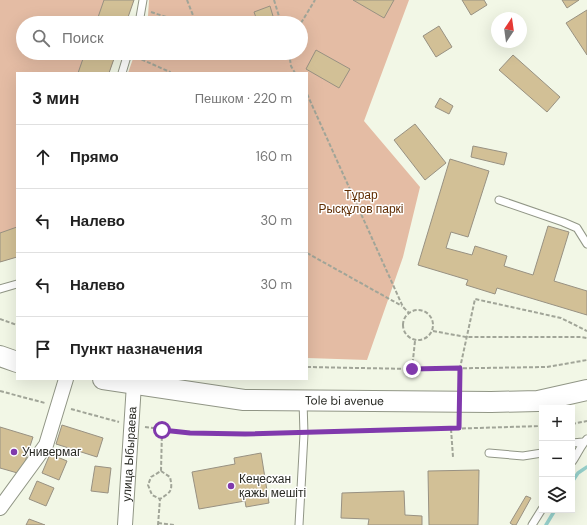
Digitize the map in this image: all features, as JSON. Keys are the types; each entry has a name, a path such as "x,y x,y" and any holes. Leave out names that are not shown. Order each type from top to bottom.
{"street":[{"path":"0,356 16,362"},
{"path":"0,508 46,445 66,380"},
{"name":"Tole bi avenue","path":"109,380 244,400 538,400 587,390"},
{"name":"улица Ыбыраева","path":"125,525 134,384"}],"lane":[{"path":"141,16 144,0"},
{"path":"122,72 127,60"},
{"path":"499,200 576,228 587,244"},
{"path":"0,289 16,284"},
{"path":"299,525 304,434 303,400"},
{"path":"575,443 585,441"},
{"path":"575,458 585,441"},
{"path":"489,453 523,456 539,453"},
{"path":"532,525 540,513"}],"path":[{"path":"187,0 193,16"},
{"path":"274,0 279,16"},
{"path":"305,16 315,0"},
{"path":"148,16 150,12 162,16"},
{"path":"143,60 170,72"},
{"path":"290,60 294,72"},
{"path":"308,96 403,307"},
{"path":"308,254 403,307 409,313"},
{"path":"459,428 460,368 475,298 561,318 587,331"},
{"path":"418,310 428,313 433,321 433,331 426,338 415,341 407,336 403,326 403,321 409,313 418,310"},
{"path":"0,319 16,325"},
{"path":"433,331 466,337 587,338"},
{"path":"412,369 415,341"},
{"path":"308,367 412,369 547,367 587,360"},
{"path":"0,391 46,403"},
{"path":"68,408 131,425 198,434 304,434 539,426"},
{"path":"575,423 587,421"},
{"path":"451,429 453,457"},
{"path":"161,471 162,430"},
{"path":"160,500 152,495 148,486 151,477 161,471"},
{"path":"161,471 170,477 172,487 170,492 160,500 158,524 175,525"}],"green space":[{"path":"0,0 134,0 128,16 16,16 16,60 114,60 109,72 16,72 16,257 0,262"},
{"name":"Тұрар Рысқұлов паркі","path":"149,0 409,0 364,121 420,187 403,257 367,360 308,358 308,72 128,72 133,60 308,60 308,16 148,16"}],"building":[{"path":"104,0 134,0 128,16 98,16"},
{"path":"353,0 394,0 384,18"},
{"path":"462,0 484,0 487,5 471,15"},
{"path":"562,0 579,0 567,8"},
{"path":"270,6 273,16 255,16 254,12"},
{"path":"587,10 587,55 566,23"},
{"path":"439,26 452,47 436,57 423,36"},
{"path":"316,50 350,69 339,88 306,69"},
{"path":"513,55 560,97 547,112 499,70"},
{"path":"83,60 114,60 109,72 78,72"},
{"path":"440,98 453,106 449,114 435,107"},
{"path":"415,124 446,163 425,180 394,140"},
{"path":"473,146 507,153 504,165 471,157"},
{"path":"450,159 489,171 468,237 451,232 446,248 472,255 475,246 507,256 504,266 533,275 548,226 569,232 554,281 587,291 587,315 497,288 495,294 466,285 468,280 418,265"},
{"path":"16,227 16,257 0,262 0,233"},
{"path":"62,425 103,438 97,457 56,444"},
{"name":"Универмаг","path":"0,427 33,437 21,474 0,468"},
{"name":"Кеңесхан қажы мешіті","path":"261,453 269,503 246,507 245,501 199,509 192,472 235,464 234,458"},
{"path":"50,454 67,461 59,480 42,473"},
{"path":"95,466 111,468 108,493 91,491"},
{"path":"479,470 478,525 429,525 428,471"},
{"path":"37,481 54,488 46,506 29,499"},
{"path":"404,491 405,515 422,516 422,525 368,525 369,519 341,518 342,493"},
{"path":"526,496 531,498 516,525 513,525 510,523"},
{"path":"29,519 45,525 26,525"}],"waterway":[{"path":"575,478 578,473 587,467"},
{"path":"546,525 553,513"}],"place":[{"name":"Универмаг","path":"14,452"},
{"name":"Кеңесхан қажы мешіті","path":"231,486"}],"route":[{"path":"162,430 190,433 304,434 459,428 460,368 412,369"}]}
